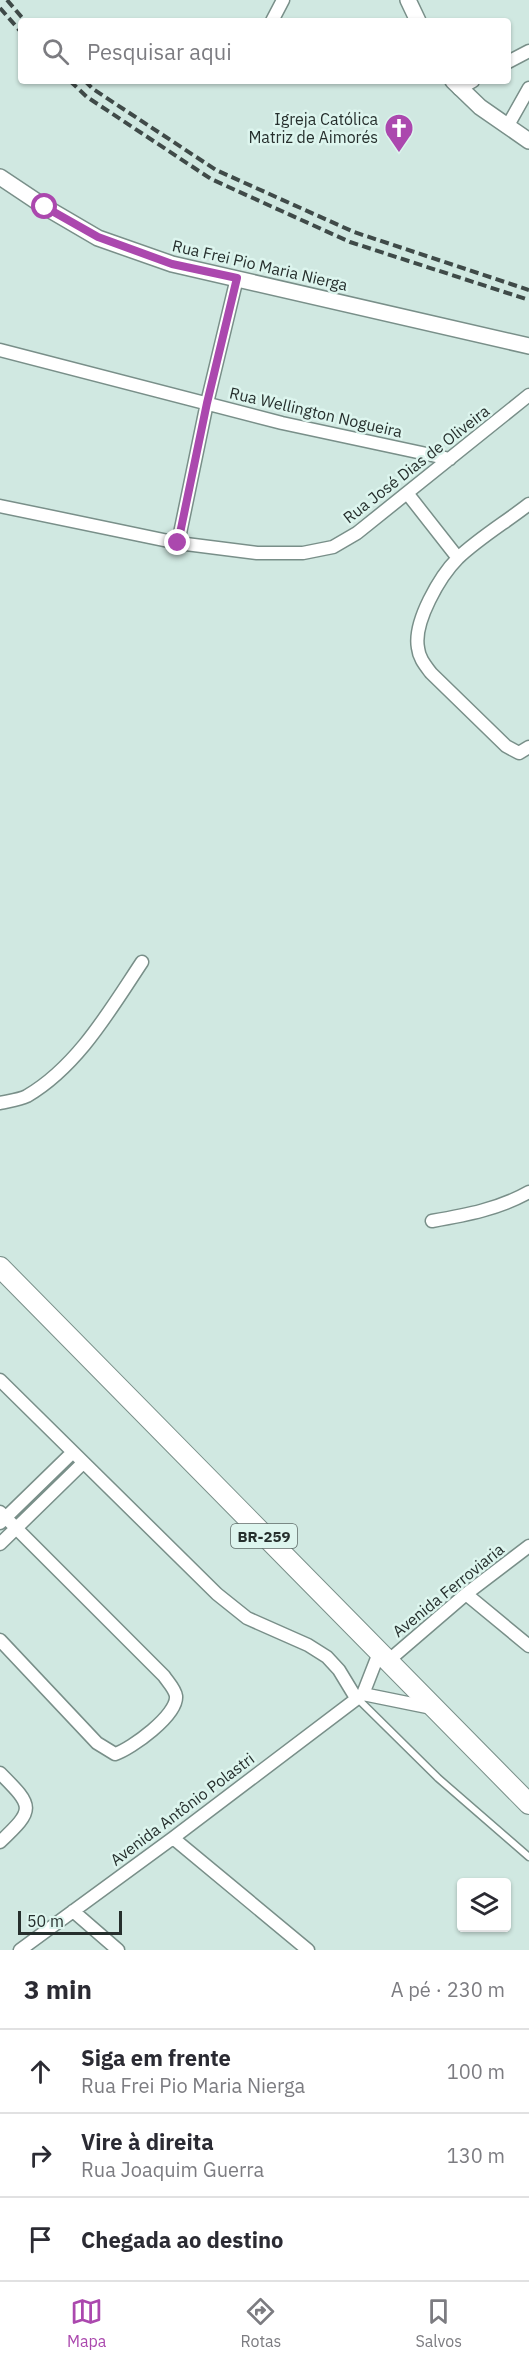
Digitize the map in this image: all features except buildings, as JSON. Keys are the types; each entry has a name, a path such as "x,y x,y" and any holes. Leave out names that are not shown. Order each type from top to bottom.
{"highway":[{"name":"BR-259","path":"0,1267 529,1804"}],"street":[{"path":"274,18 283,0"},
{"path":"408,0 417,18"},
{"path":"511,60 529,51"},
{"path":"456,85 507,127 529,141"},
{"path":"507,127 529,88"},
{"name":"Rua Frei Pio Maria Nierga","path":"1,179 98,237 172,264 529,346"},
{"path":"178,543 207,403 237,278"},
{"name":"Rua Wellington Nogueira","path":"0,350 282,423 450,459"},
{"name":"Rua José Dias de Oliveira","path":"0,506 178,543 257,553 303,553 333,546 357,533 529,395"},
{"path":"407,494 458,558"},
{"path":"529,504 458,558 442,578 426,606 418,632 417,647 421,659 431,673 506,746 519,753 529,747"},
{"path":"0,1103 26,1097 63,1068 103,1021 142,962"},
{"path":"432,1221 481,1211 510,1202 529,1192"},
{"path":"0,1380 217,1594 247,1618 308,1645 327,1657 360,1696 435,1708"},
{"path":"0,1640 97,1743 115,1754 133,1745 169,1716 174,1706 176,1697 173,1688 164,1676 17,1529 2,1518 72,1453"},
{"path":"0,1544 83,1463"},
{"name":"Avenida Ferroviaria","path":"383,1657 529,1546"},
{"path":"466,1594 529,1646"},
{"path":"360,1696 383,1657"},
{"name":"Avenida Antônio Polastri","path":"20,1950 173,1838 360,1696"},
{"path":"0,1773 25,1800 27,1809 23,1820 0,1842"},
{"path":"173,1838 309,1950"},
{"path":"74,1911 118,1950"}],"lane":[{"path":"360,1696 438,1778 529,1857"}],"railway":[{"path":"7,0 22,18"},
{"path":"0,8 18,29"},
{"path":"73,84 87,97 211,179 350,242 529,300"},
{"path":"88,84 216,170 354,232 529,290"}],"place":[{"name":"Igreja Católica Matriz de Aimorés","path":"399,154"}],"route":[{"path":"45,207 98,237 172,264 237,278 207,403 178,543"}]}
